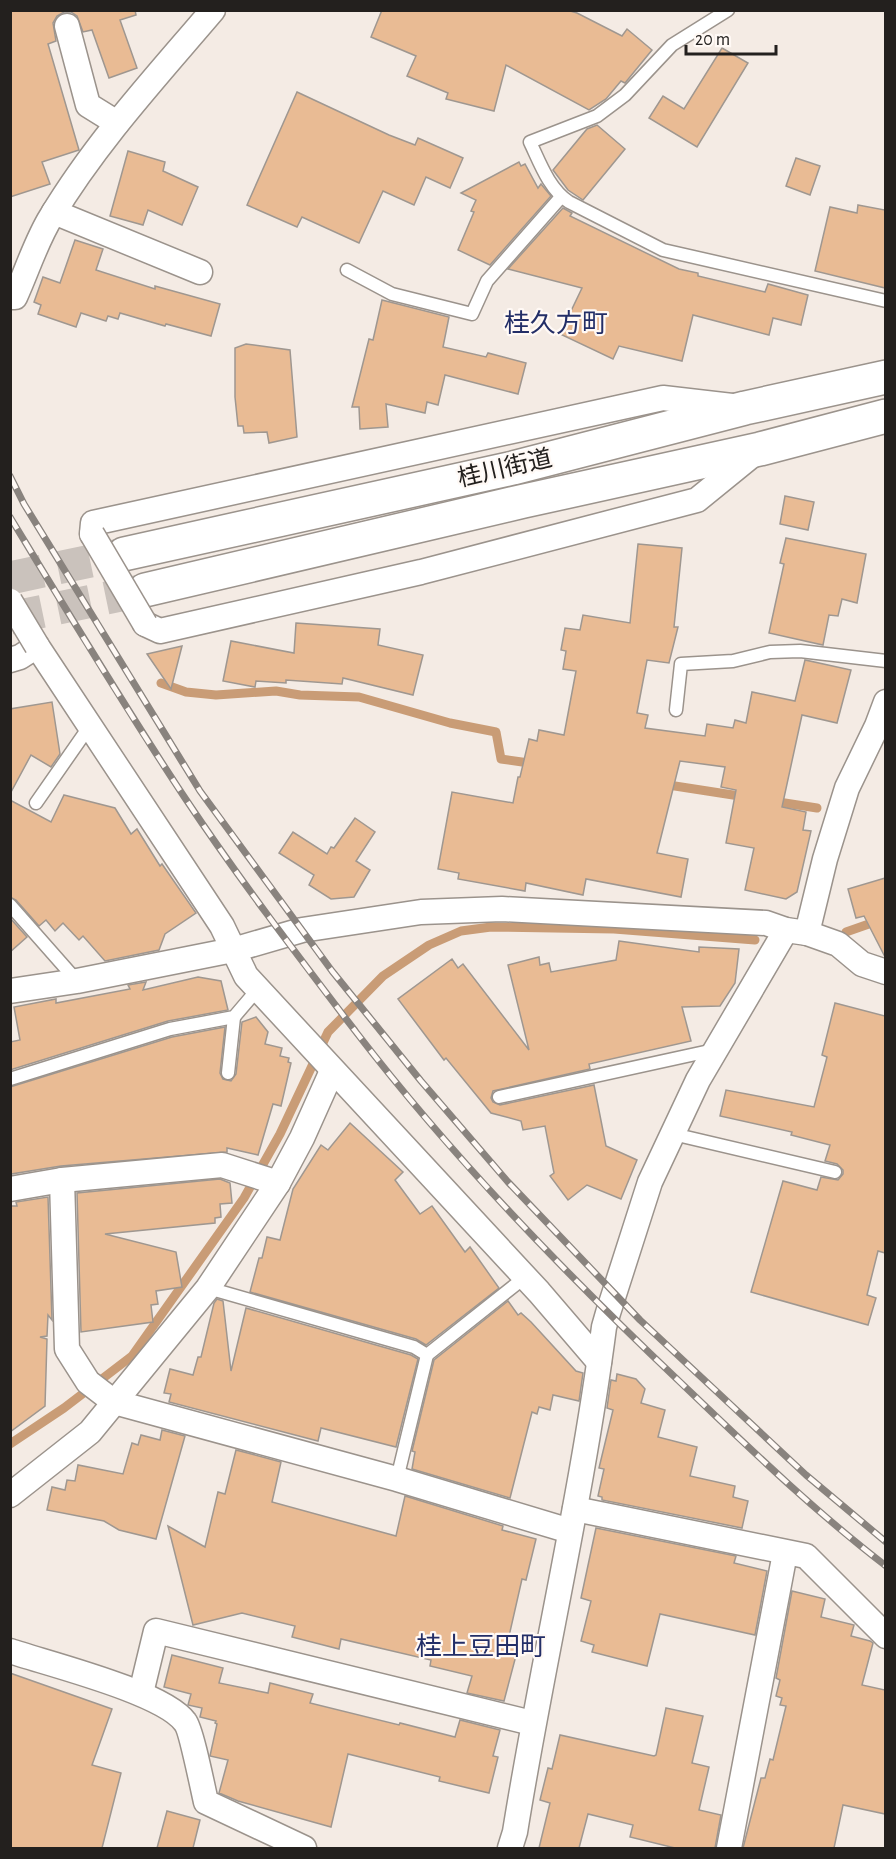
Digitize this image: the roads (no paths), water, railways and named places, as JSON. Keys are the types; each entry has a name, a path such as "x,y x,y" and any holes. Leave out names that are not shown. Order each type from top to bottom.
{"street":[{"path":"10,297 15,297 54,212 117,123 213,10"},
{"path":"67,26 88,105 117,123"},
{"path":"54,212 200,272"},
{"name":"桂川街道","path":"124,554 513,468 745,408 885,377"},
{"path":"745,408 663,398 93,522 92,534 145,624 160,631 421,572 697,500 760,449"},
{"name":"桂川街道","path":"145,590 524,501 760,449 885,416"},
{"path":"10,601 89,727 222,926 246,976 321,1060 539,1292 599,1362"},
{"path":"10,660 20,657 37,646"},
{"path":"510,1848 515,1832 532,1723 572,1520 604,1327 650,1182 698,1080 797,931 825,859 847,788 877,726 885,702"},
{"path":"10,991 77,981 233,950 302,930 422,912 502,909 766,923 838,944 862,964 885,972"},
{"path":"10,1495 90,1432 101,1392 208,1288 263,1178 302,1138 321,1060"},
{"path":"10,1190 62,1180 222,1165 263,1178"},
{"path":"62,1180 67,1349 101,1392 397,1479 572,1520 806,1556 885,1636"},
{"path":"729,1848 785,1552"},
{"path":"141,1693 156,1630 532,1723"},
{"path":"10,1652 141,1693 169,1708 186,1723 206,1802 304,1848"}],"lane":[{"path":"728,10 672,45 625,95 597,116 530,142 545,174 561,197 663,250 885,301"},
{"path":"347,270 392,294 472,314 487,281 561,197"},
{"path":"676,710 681,664 733,661 770,652 800,651 885,661"},
{"path":"36,803 89,727"},
{"path":"10,905 77,981"},
{"path":"228,1073 234,1017 257,990"},
{"path":"10,1079 170,1029 234,1017"},
{"path":"499,1096 716,1050"},
{"path":"673,1134 835,1172"},
{"path":"397,1479 427,1355 524,1278"},
{"path":"208,1288 414,1347 427,1355"}],"waterway":[{"path":"161,683 186,692 216,695 276,691 300,695 359,697 450,723 496,732 501,759 536,764"},
{"path":"662,784 746,797"},
{"path":"772,801 817,808"},
{"path":"846,932 886,918"},
{"path":"10,1444 64,1408 132,1356 244,1198 280,1134 328,1032 383,976 429,945 461,931 491,927 614,929 755,940"}],"tunnel":[{"path":"10,578 124,554"},
{"path":"10,618 145,590"}],"railway":[{"path":"10,476 24,504 200,791 332,971 421,1081 508,1182 640,1320 806,1475 886,1542"},
{"path":"10,517 118,693 205,828 356,1032 431,1125 594,1299 780,1477 886,1566"}],"district":[{"name":"桂久方町","path":"556,324"},
{"name":"桂上豆田町","path":"481,1647"}]}
